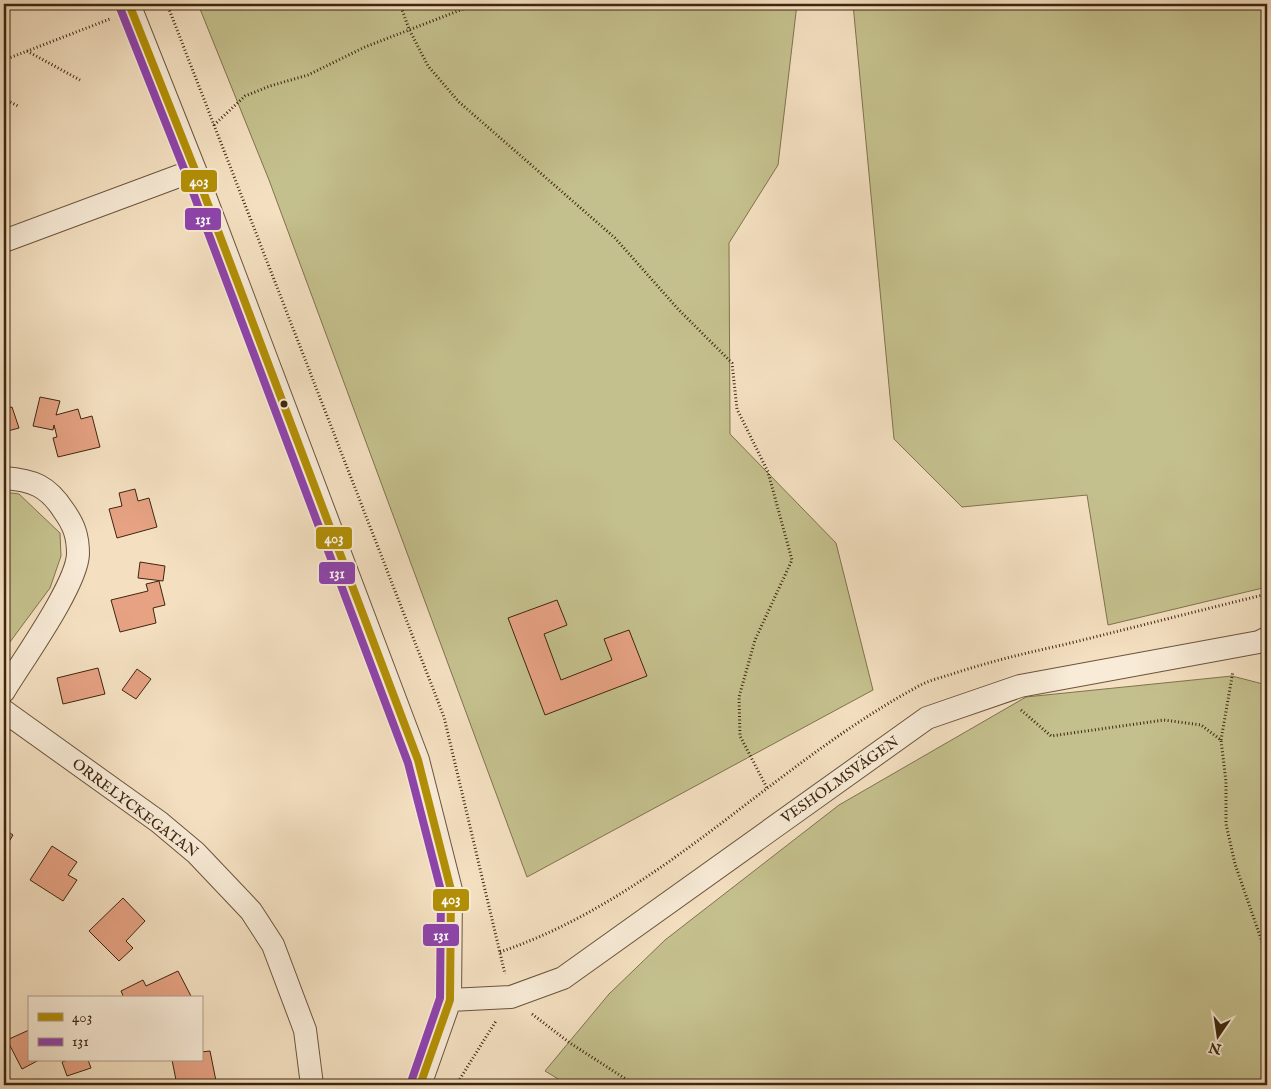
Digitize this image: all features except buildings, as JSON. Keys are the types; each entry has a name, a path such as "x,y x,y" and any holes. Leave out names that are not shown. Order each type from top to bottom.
{"street":[{"path":"130,7 195,170 418,760 450,890 450,1000 420,1085"},
{"path":"4,241 195,170"},
{"path":"4,478 27,480 54,496 75,527 78,555 72,581 4,691"},
{"name":"VESHOLMSVÄGEN","path":"450,1000 511,997 563,978 927,718 1020,686 1238,646 1267,638"},
{"name":"ORRELYCKEGATAN","path":"4,711 159,822 196,853 251,911 273,945 305,1030 312,1085"}],"path":[{"path":"167,4 444,717 511,997 570,1043 635,1085"},
{"path":"400,4 409,29 428,66 459,102 615,238 678,309 732,363 737,409 768,472 792,560 755,640 739,697 740,736 767,788"},
{"path":"214,126 245,96 270,86 308,75 365,47 476,4"},
{"path":"4,60 130,7"},
{"path":"27,51 80,80"},
{"path":"4,99 18,106"},
{"path":"500,952 537,940 601,907 658,870 767,788 875,711 920,685 984,663 1267,594"},
{"path":"1238,646 1221,740 1226,782 1226,824 1235,864 1267,956"},
{"path":"984,663 1001,692 1050,736 1164,720 1201,725 1221,740"},
{"path":"456,1085 511,997"}],"shaded area":[{"path":"198,4 797,4 778,165 729,243 730,434 836,543 873,690 527,877 269,180"},
{"path":"853,4 1267,4 1267,587 1108,625 1087,495 962,507 894,439"},
{"path":"4,492 19,494 60,533 61,556 50,588 4,650"},
{"path":"1232,676 1267,685 1267,1085 568,1085 545,1071 609,994 665,940 839,805 1026,697"}],"transit line":[{"name":"403","path":"129,4 195,170 418,760 451,890 450,1000 420,1085"},
{"name":"131","path":"120,8 186,174 408,763 441,891 440,998 411,1082"}]}
